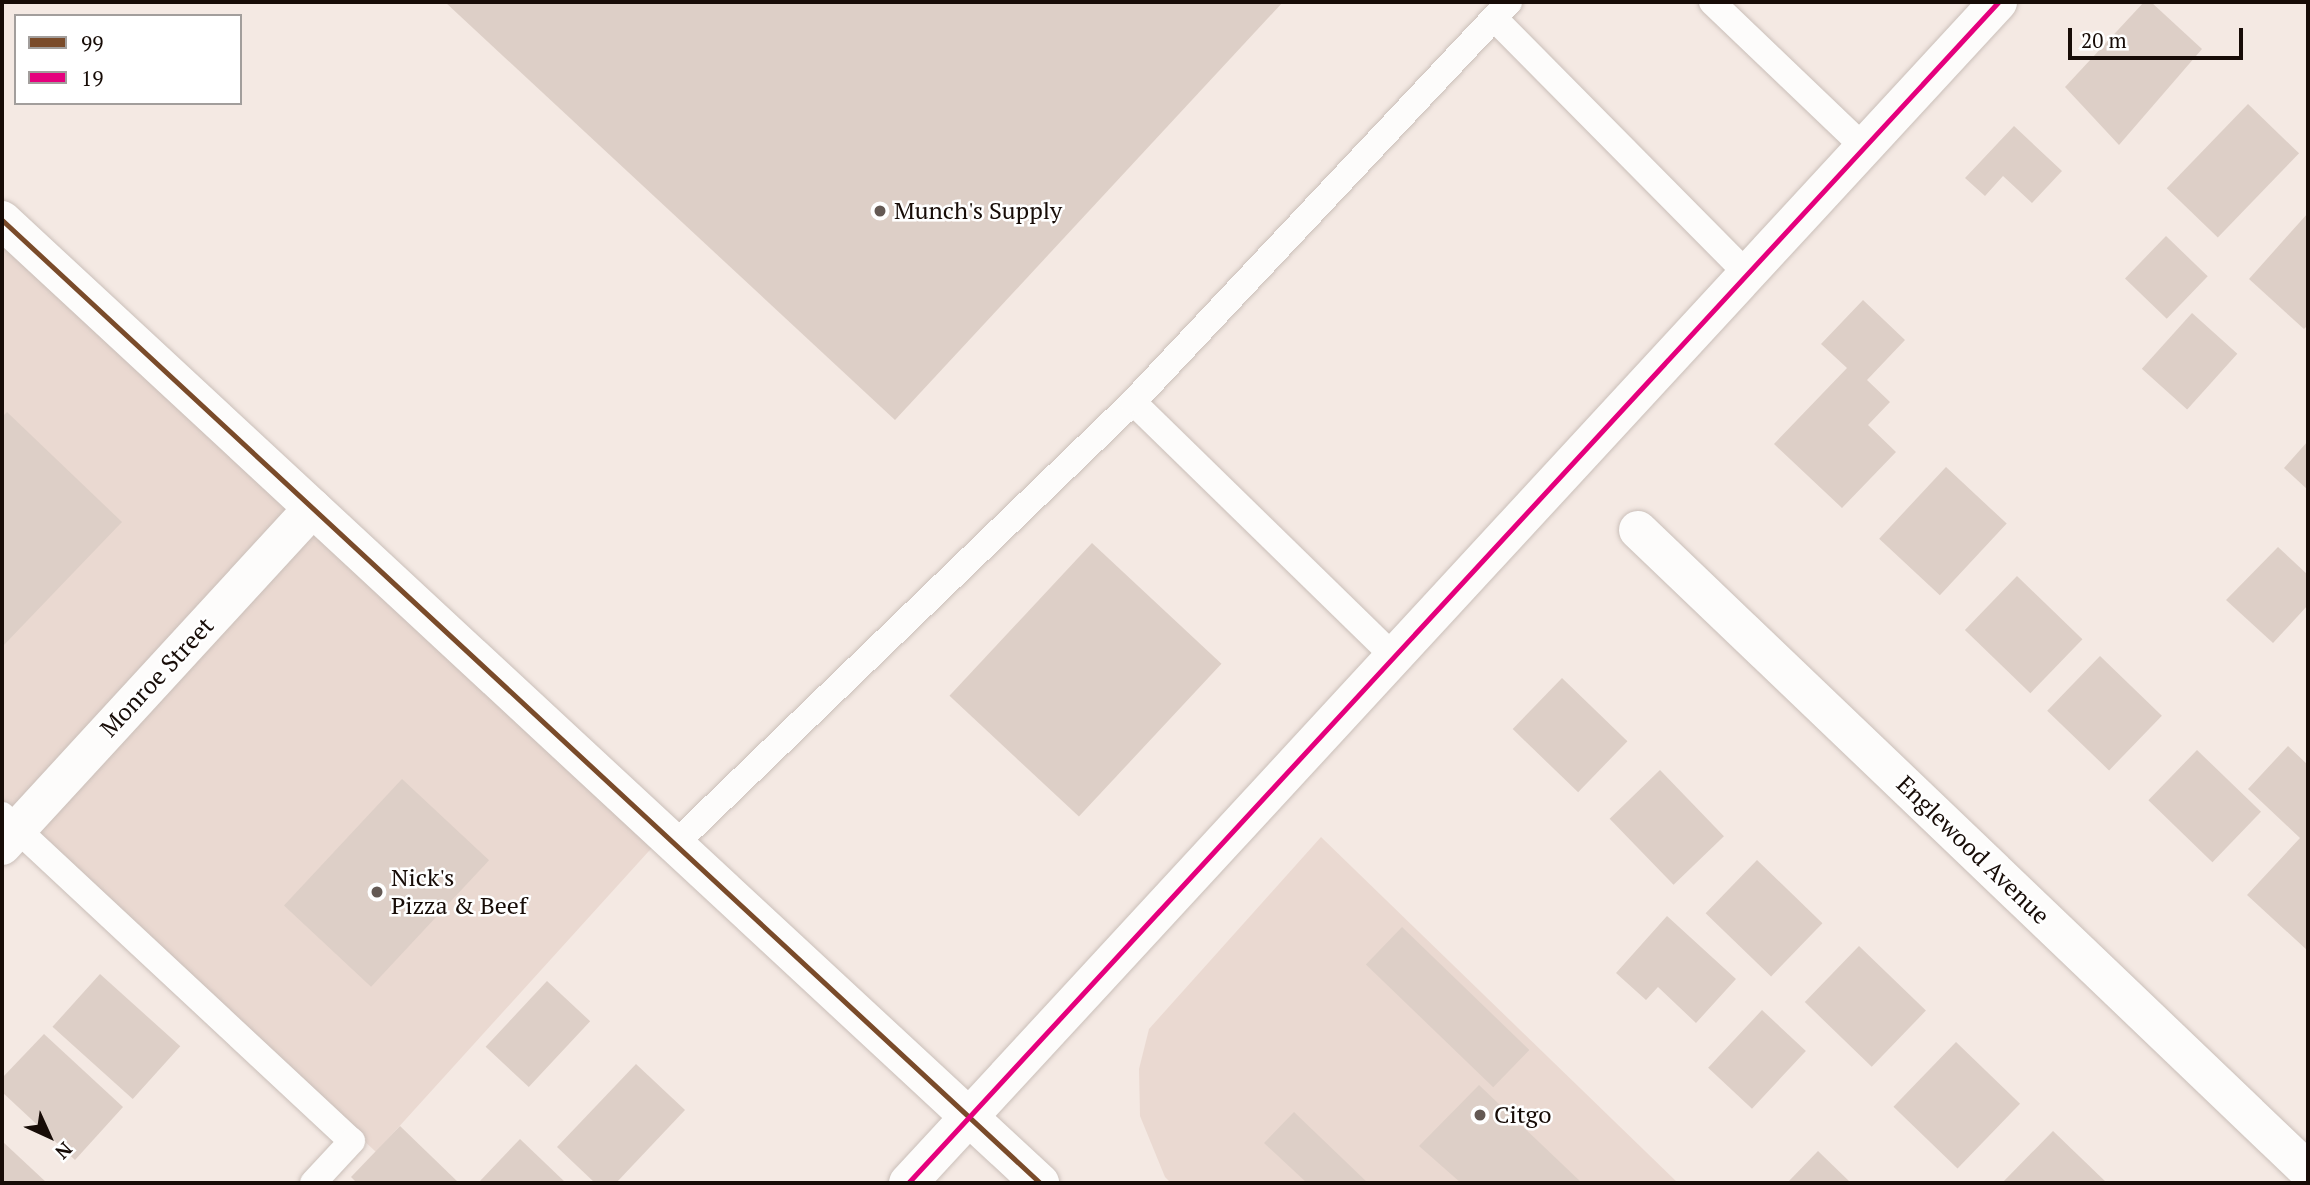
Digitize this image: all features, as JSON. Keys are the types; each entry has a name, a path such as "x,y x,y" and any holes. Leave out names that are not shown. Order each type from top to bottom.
{"street":[{"path":"908,1183 1998,2"},
{"path":"2,220 1040,1183"},
{"name":"Monroe Street","path":"7,830 313,508"},
{"name":"Englewood Avenue","path":"1638,530 2308,1171"}],"lane":[{"path":"1712,2 1865,148"},
{"path":"675,844 1133,402 1502,10 1748,275"},
{"path":"1133,402 1395,658"},
{"path":"7,830 352,1141 313,1183"}],"shaded area":[{"path":"2,232 658,841 376,1152 2,802"},
{"path":"1321,837 1678,1183 1171,1183 1165,1177 1140,1116 1139,1069 1149,1029"}],"building":[{"name":"Munch's Supply","path":"445,2 1283,2 895,420"},
{"path":"2144,2 2151,2 2202,49 2119,145 2065,87"},
{"path":"2248,104 2299,153 2218,237 2167,188"},
{"path":"2014,126 2062,171 2032,203 2003,176 1985,196 1965,178"},
{"path":"2308,213 2308,325 2304,329 2249,279"},
{"path":"2166,236 2208,276 2167,319 2125,278"},
{"path":"1863,300 1905,340 1867,380 1890,402 1868,425 1896,452 1842,508 1774,444 1847,368 1821,344"},
{"path":"2192,313 2237,354 2187,410 2142,369"},
{"path":"7,412 122,522 2,647 2,417"},
{"path":"2308,441 2308,490 2284,468"},
{"path":"1946,467 2007,524 1940,595 1879,539"},
{"path":"1092,543 1221,664 1079,817 949,696"},
{"path":"2278,547 2308,575 2308,605 2273,643 2226,600"},
{"path":"2017,576 2082,639 2030,693 1965,630"},
{"path":"2100,656 2162,716 2109,770 2047,711"},
{"path":"1562,678 1627,741 1578,792 1513,729"},
{"path":"2288,746 2308,765 2308,951 2247,895 2300,838 2248,789"},
{"path":"2197,750 2261,812 2212,862 2148,800"},
{"path":"1660,770 1724,836 1674,885 1610,819"},
{"name":"Nick's Pizza & Beef","path":"402,779 489,860 371,987 284,906"},
{"path":"1757,860 1822,923 1771,976 1706,913"},
{"path":"1667,916 1736,979 1696,1023 1658,987 1646,1000 1616,973"},
{"path":"1402,927 1529,1050 1493,1087 1366,964"},
{"path":"1859,946 1926,1011 1872,1067 1805,1002"},
{"path":"100,974 180,1046 133,1099 52,1027"},
{"path":"547,981 590,1021 529,1087 486,1047"},
{"path":"1762,1010 1806,1051 1752,1109 1708,1068"},
{"path":"44,1034 123,1107 75,1160 2,1092 2,1078"},
{"path":"1956,1042 2020,1104 1958,1169 1893,1107"},
{"path":"636,1064 685,1110 616,1183 595,1183 557,1147"},
{"name":"Citgo","path":"1479,1085 1582,1183 1461,1183 1419,1146"},
{"path":"1294,1112 1368,1183 1307,1183 1264,1143"},
{"path":"400,1126 459,1183 357,1183 351,1177"},
{"path":"2053,1131 2107,1183 2002,1183"},
{"path":"520,1139 566,1183 480,1181"},
{"path":"2,1141 47,1183 2,1183"},
{"path":"1818,1151 1851,1183 1787,1183"}],"transit line":[{"name":"19","path":"908,1183 1998,2"},
{"name":"99","path":"2,220 1040,1183"}],"place":[{"name":"Munch's Supply","path":"880,211"},
{"name":"Nick's Pizza & Beef","path":"377,892"},
{"name":"Citgo","path":"1480,1115"}]}
